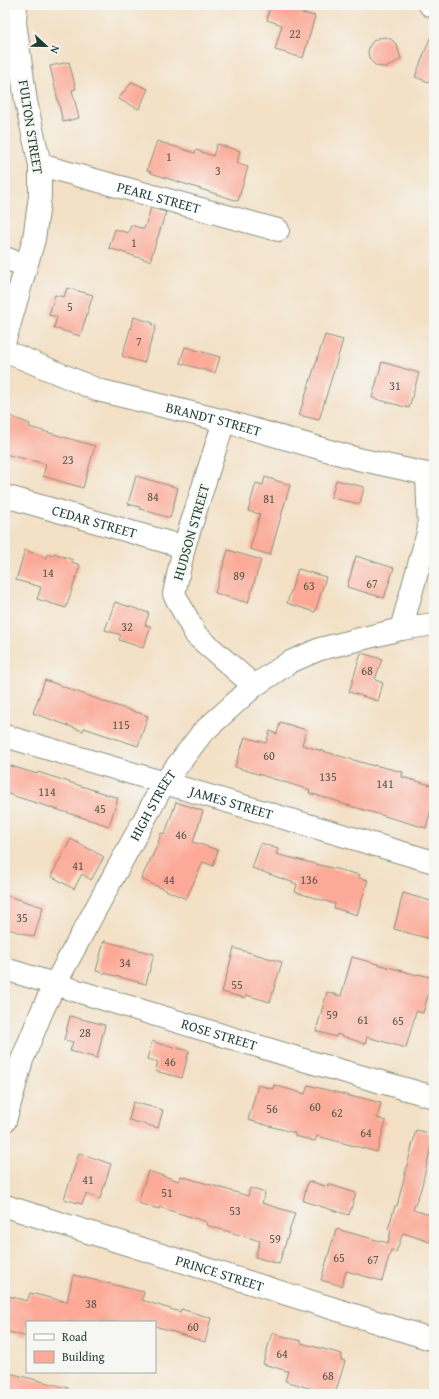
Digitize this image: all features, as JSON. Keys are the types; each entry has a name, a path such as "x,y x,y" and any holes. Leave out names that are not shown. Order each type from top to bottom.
{"street":[{"name":"FULTON STREET","path":"5,340 34,239 40,196 40,165 25,95 15,22 16,5"},
{"path":"430,5 434,6"},
{"name":"PEARL STREET","path":"40,165 278,230"},
{"path":"5,258 26,266"},
{"name":"BRANDT STREET","path":"5,351 98,390 224,421 358,459 427,474 429,529 401,629"},
{"name":"HUDSON STREET","path":"224,421 184,547 174,594 196,635 254,686"},
{"name":"CEDAR STREET","path":"5,496 184,547"},
{"name":"HIGH STREET","path":"5,1121 22,1060 55,984 164,783 202,733 254,686 290,662 320,648 401,629 434,624"},
{"name":"JAMES STREET","path":"5,736 434,862"},
{"name":"ROSE STREET","path":"5,969 306,1061 434,1097"},
{"name":"PRINCE STREET","path":"5,1206 434,1340"}],"building":[{"path":"270,5 315,16 303,58 275,50 282,25 267,20"},
{"path":"433,31 434,32 434,84 415,77"},
{"path":"386,37 397,45 401,59 388,67 381,67 375,65 370,60 368,53 369,47 373,41"},
{"path":"69,62 76,89 72,90 79,118 63,122 50,66"},
{"path":"132,82 148,89 139,109 118,99"},
{"path":"157,141 195,153 196,150 213,156 217,144 240,151 237,163 248,167 238,201 151,173 147,170"},
{"path":"151,208 166,212 150,261 109,248 115,229 128,233 131,225 144,229"},
{"path":"67,288 93,295 80,336 54,328 57,317 49,315 55,295 64,297"},
{"path":"134,317 153,323 152,325 156,326 144,363 122,356"},
{"path":"325,335 343,340 319,420 299,415"},
{"path":"185,347 220,357 215,373 180,363"},
{"path":"382,362 419,373 409,408 372,398"},
{"path":"5,414 30,424 29,427 95,446 83,488 43,476 46,464 5,454"},
{"path":"136,476 178,488 170,518 128,504"},
{"path":"265,477 290,485 270,555 250,549 260,514 248,511 256,483 263,485"},
{"path":"336,480 364,487 360,504 331,498"},
{"path":"25,550 46,558 47,554 52,556 54,553 73,560 72,562 80,565 66,608 37,599 41,587 16,580"},
{"path":"228,550 261,560 248,603 215,593"},
{"path":"356,556 394,568 384,598 347,587"},
{"path":"298,569 326,577 315,612 287,603"},
{"path":"115,602 149,613 145,625 151,627 143,648 119,640 121,635 105,630"},
{"path":"361,653 382,659 375,680 383,683 378,701 349,692"},
{"path":"45,680 148,716 138,746 84,728 83,731 33,713"},
{"path":"280,722 306,730 302,745 374,766 403,772 402,777 434,786 434,799 426,828 340,803 309,793 310,790 235,767 245,737 266,743 270,731 277,734"},
{"path":"5,764 37,774 38,772 118,798 109,826 5,793"},
{"path":"176,802 203,811 193,842 218,850 213,866 203,862 186,899 141,879 158,844 161,833 165,834"},
{"path":"71,839 104,857 91,880 82,874 74,889 51,876"},
{"path":"261,843 278,849 276,854 360,875 359,878 368,880 357,915 334,908 335,904 295,892 297,884 252,868"},
{"path":"403,893 434,902 434,940 394,929"},
{"path":"5,895 43,907 34,937 5,928"},
{"path":"104,941 154,954 146,984 96,971"},
{"path":"234,948 282,962 270,1002 246,995 245,998 222,992"},
{"path":"352,957 433,978 423,1013 416,1011 406,1048 367,1037 365,1044 337,1034 336,1037 316,1031 327,992 341,996"},
{"path":"70,1016 105,1025 97,1058 70,1051 73,1042 64,1040"},
{"path":"152,1041 189,1051 182,1078 155,1071 158,1062 147,1059"},
{"path":"258,1085 273,1089 274,1085 305,1094 308,1085 381,1103 377,1118 386,1121 377,1152 317,1136 315,1141 295,1136 295,1133 248,1120"},
{"path":"133,1102 163,1110 158,1128 129,1120"},
{"path":"416,1130 434,1134 421,1189 413,1210 434,1216 434,1230 430,1242 403,1233 396,1252 391,1250 382,1281 346,1271 342,1286 321,1280 336,1229 388,1243 391,1230 388,1229 395,1206 397,1206"},
{"path":"79,1153 111,1164 100,1199 86,1194 82,1204 64,1199"},
{"path":"148,1171 179,1181 181,1176 248,1196 250,1188 265,1193 262,1203 295,1213 279,1264 255,1257 260,1241 206,1225 207,1222 159,1207 159,1209 138,1203"},
{"path":"308,1181 328,1187 328,1184 356,1193 349,1215 303,1201"},
{"path":"73,1275 144,1292 142,1300 180,1312 181,1309 211,1318 205,1342 156,1326 156,1321 26,1321 26,1337 5,1331 5,1295 27,1301 30,1293 67,1302"},
{"path":"272,1333 301,1341 301,1343 342,1354 341,1360 345,1361 335,1394 330,1394 285,1381 288,1371 263,1364"},
{"path":"5,1372 68,1388 68,1394 5,1394"}]}
